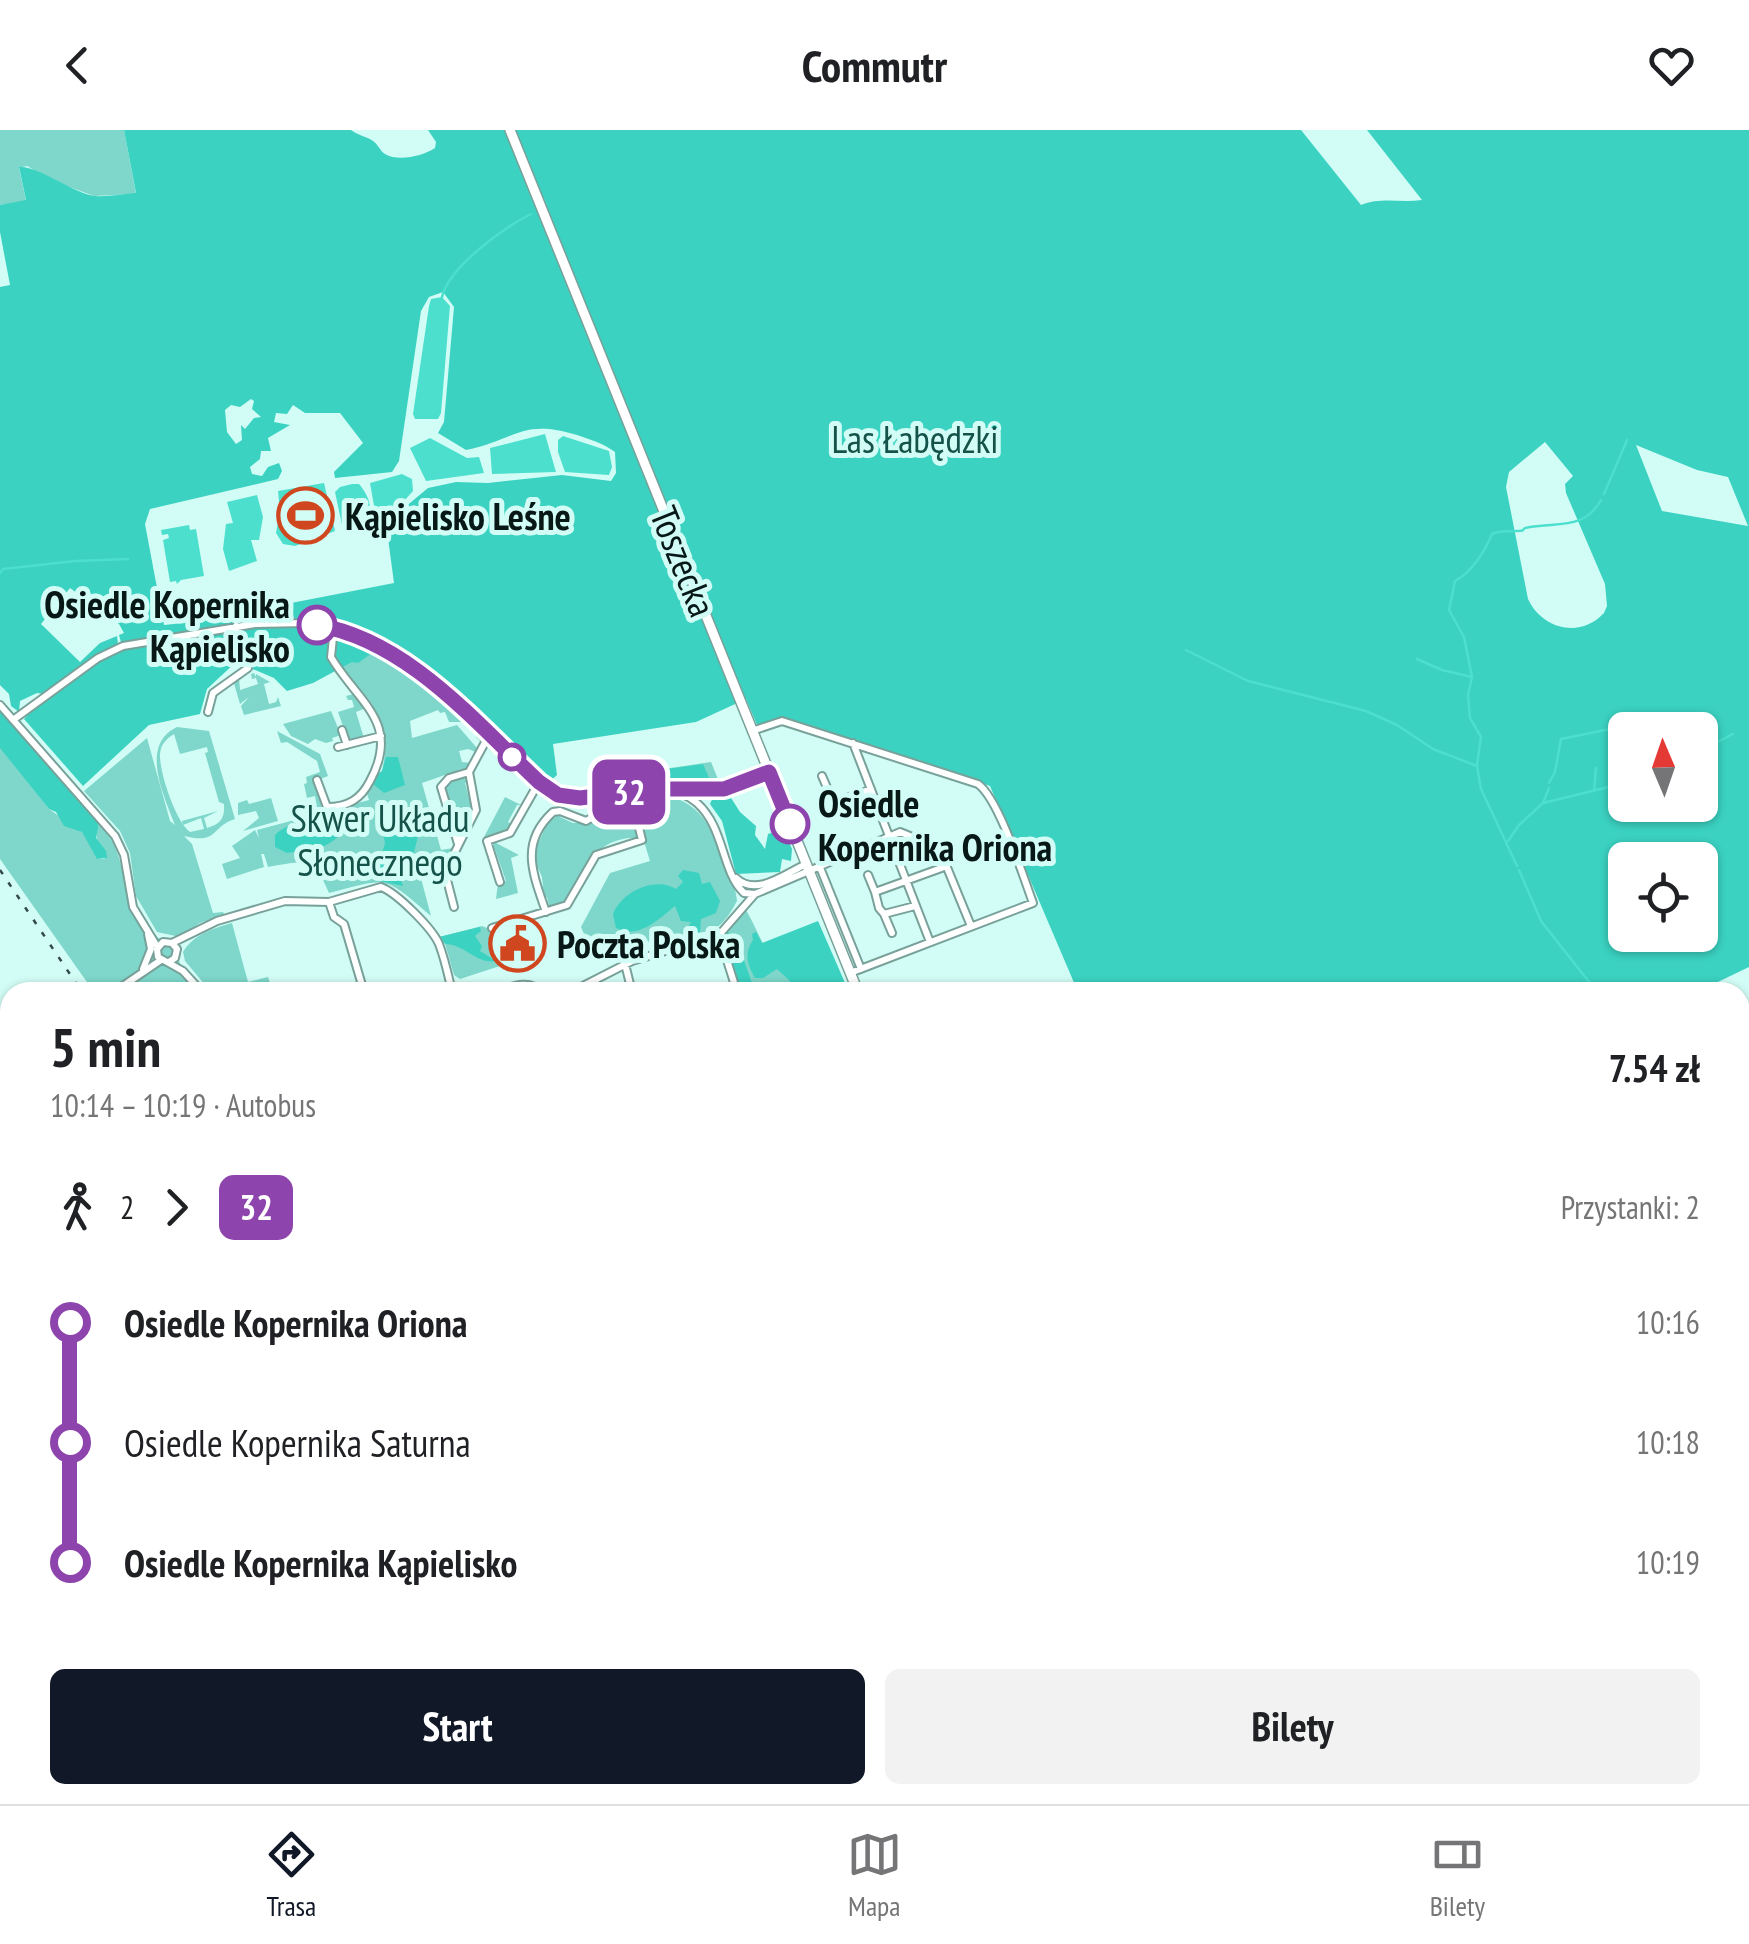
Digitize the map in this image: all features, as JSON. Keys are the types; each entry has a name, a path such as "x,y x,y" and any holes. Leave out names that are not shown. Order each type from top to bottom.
{"main road":[{"name":"Toszecka","path":"510,130 769,772 811,866 854,982"}],"street":[{"path":"13,720 98,658 118,648 146,640 283,622 334,628 394,653 539,782 565,797 724,789 769,772"},
{"path":"208,712 212,693 251,667 236,626"},
{"path":"317,780 323,802 329,808 361,797 382,755 381,736 370,706 332,659 334,628"},
{"path":"0,705 115,836 124,856 131,902 148,929 193,982"},
{"path":"752,730 782,722 978,784 986,790 1034,903 850,974"},
{"path":"342,730 343,746 381,736"},
{"path":"454,907 444,874 476,810 469,772 489,735"},
{"path":"853,743 930,942"},
{"path":"459,845 442,787 448,778 469,772"},
{"path":"822,776 836,802 871,789"},
{"path":"500,882 487,841 510,832 539,782"},
{"path":"667,790 691,799 708,816 732,872 747,892"},
{"path":"492,928 570,903 596,855 642,840 630,792"},
{"path":"546,912 530,860 531,847 552,812 560,811 582,820 592,818 595,796"},
{"path":"591,982 625,964 718,935 747,892 900,832 939,848 971,926"},
{"name":"Toszecka","path":"811,866 861,969"},
{"path":"875,892 947,866"},
{"path":"868,875 878,908 892,933"},
{"path":"127,982 189,935 216,921 285,901 329,902 368,888 388,890 435,937 449,982"},
{"path":"329,902 334,917 344,924 360,982"},
{"path":"884,914 915,906"},
{"path":"145,969 151,949 148,929"},
{"path":"718,935 734,982"},
{"path":"625,964 630,982"}],"green space":[{"path":"0,130 124,130 136,194 94,196 53,181 27,166 19,168 26,201 0,205"},
{"name":"Las Łabędzki","path":"124,130 351,130 373,141 385,154 403,158 435,148 436,142 428,130 1301,130 1361,205 1422,200 1367,130 1749,130 1749,967 1718,982 1074,982 990,786 787,718 757,725 746,699 696,722 553,744 557,775 547,784 412,660 378,649 358,663 352,662 313,683 287,691 274,678 236,662 207,689 200,714 149,725 83,786 24,719 35,707 122,646 119,635 124,633 119,624 70,588 41,624 80,662 100,643 117,636 118,644 44,694 20,701 19,712 11,706 9,694 0,685 0,287 10,285 0,232 0,205 26,200 19,167 36,170 95,196 136,193","holes":["443,292 454,307 444,422 438,433 466,450 530,430 577,435 615,452 616,473 611,481 562,475 488,483 456,482 428,488 386,523 394,583 164,625 145,524 150,509 278,479 282,471 279,463 268,467 262,476 252,474 250,467 260,459 261,451 271,451 268,438 290,425 274,422 276,413 287,414 293,405 305,413 340,413 363,443 334,472 335,478 392,472 399,461 421,311 429,297","254,401 252,409 261,417 254,418 245,429 241,425 242,440 236,444 227,432 225,410","1545,442 1573,476 1565,484 1566,493 1605,584 1607,606 1594,621 1573,628 1542,618 1528,599 1506,487 1509,472","1636,445 1697,470 1728,477 1748,526 1662,511"]},
{"path":"270,594 273,603 211,616 208,606"},
{"name":"Skwer Układu Słonecznego","path":"359,639 408,668 478,732 483,739 476,737 479,734 467,722 449,722 445,712 438,710 410,721 412,738 457,725 477,748 476,752 459,751 462,762 471,763 463,772 462,769 422,783 441,850 453,848 443,869 438,870 432,863 418,867 431,916 404,893 384,883 329,893 318,872 306,864 268,867 261,854 264,867 227,879 222,864 240,858 232,846 255,830 259,838 257,830 369,800 366,791 382,771 384,734 374,707 333,657"},
{"path":"254,673 270,682 264,684 269,704 278,697 281,706 244,715 241,706 249,697 240,704 233,680 239,677 240,690 258,684 256,678 252,679"},
{"path":"354,694 366,708 356,712 364,738 348,740 338,712 354,707 346,696"},
{"path":"0,709 99,823 96,838 107,858 97,859 82,832 64,826 0,748"},
{"path":"331,711 341,735 326,743 315,739 308,744 291,736 283,724"},
{"path":"177,727 209,731 235,819 203,838 184,836 192,844 213,913 224,914 200,923 180,937 157,932 136,896 130,853 120,831 84,791 147,738 170,821 175,825 158,772 159,746","holes":["174,734 180,754 207,747 205,753 219,802 224,804 224,814 215,825 207,828 204,818 218,811 183,823 169,796 160,762 163,745","201,818 204,829 190,832 184,825"]},
{"path":"277,731 320,754 328,776 315,781 322,808 312,811 315,796 307,798 304,784 306,777 320,772 317,761 287,742 281,743"},
{"path":"0,747 49,809 83,833 98,859 105,859 96,837 100,823 114,844 122,869 126,868 138,914 151,933 172,943 183,971 193,982 87,982 0,859"},
{"path":"386,757 398,757 405,785 384,793 373,784 373,779 382,771"},
{"path":"711,762 720,784 729,786 665,786 599,793 596,779"},
{"path":"703,764 712,785 637,785 637,779 615,786 605,784 604,778"},
{"path":"462,777 468,781 465,783 471,806 459,836 443,789 451,780"},
{"path":"726,790 740,812 756,826 755,835 765,849 768,834 783,829 792,849 791,861 782,859 780,872 736,874 722,821 710,804 714,795"},
{"path":"658,794 684,802 702,817 720,850 737,901 721,924 706,932 670,942 667,936 611,953 584,934 581,927 610,873 650,861 643,838 627,838 603,848 585,866 566,903 548,910 535,850 551,815 561,813 560,817 573,823 588,823 599,805"},
{"path":"505,797 521,805 517,805 507,831 483,839"},
{"path":"271,798 278,821 243,831 259,818 256,811 238,815 238,803"},
{"path":"414,813 430,830 418,836 410,869 399,874 403,886 375,880 385,843 382,829 406,822 405,814"},
{"path":"313,820 321,827 339,826 341,833 316,849 287,853 275,847 275,835 279,832 292,824"},
{"path":"492,841 519,855 511,858 518,893 496,899 498,883 506,881"},
{"path":"683,870 699,873 702,884 710,882 720,901 716,913 701,919 700,932 688,935 691,922 681,921 675,906 641,929 616,928 613,914 624,899 650,885 676,889 683,882 678,876"},
{"path":"746,910 771,957 795,982 741,982 727,930"},
{"path":"818,921 845,982 790,982 777,969 763,978 755,978 748,959 752,934 756,932 762,943"},
{"path":"232,923 248,982 203,982 185,961 183,952 192,941"},
{"path":"482,926 490,929 499,952 508,947 510,951 536,945 540,953 460,979 454,975 444,940 439,937"},
{"path":"480,927 475,936 482,946 480,951 496,961 483,960 445,944 439,937"},
{"path":"727,932 736,937 752,982 737,982"}],"shaded area":[{"path":"442,297 450,306 441,413 438,419 415,419 429,306 431,299"},
{"path":"545,434 556,472 492,474 490,448"},
{"path":"563,436 609,451 609,475 565,472 558,452 558,440"},
{"path":"430,438 467,458 479,457 484,473 426,481 410,448"},
{"path":"402,474 412,479 413,491 386,521 379,521 370,483"},
{"name":"Kąpielisko Leśne","path":"324,483 335,531 295,546 283,544 276,533 278,491"},
{"path":"352,484 363,489 370,511 364,528 347,530 342,525 335,492"},
{"path":"257,495 263,517 259,540 251,540 257,561 229,571 223,549 226,524 233,523 227,502"},
{"path":"189,525 190,530 196,529 204,576 177,584 170,582 163,540 169,538 161,530"}],"waterway":[{"path":"442,297 466,261 531,214"},
{"path":"1604,494 1627,440"},
{"path":"1472,677 1464,637 1449,610 1455,581 1477,560 1492,534 1579,520 1601,500"},
{"path":"0,573 3,569 75,561 128,559"},
{"path":"1186,650 1248,681 1366,711 1397,725 1433,749 1477,766 1481,789 1517,866"},
{"path":"1417,659 1472,677 1468,695 1470,718 1481,737 1477,765"},
{"path":"1549,783 1561,739 1608,729"},
{"path":"1718,742 1733,734"},
{"path":"1594,791 1596,768"},
{"path":"1543,803 1608,787"},
{"path":"1508,841 1543,803 1549,788"},
{"path":"1519,870 1541,921 1589,982"}],"railway":[{"path":"0,870 75,982"}],"bus line":[{"name":"32","path":"317,625 359,636 405,660 558,795 580,798 654,789 724,789 769,772 790,824"}],"place":[{"name":"Kąpielisko Leśne","path":"306,515"},
{"name":"Osiedle Kopernika Kąpielisko","path":"317,625"},
{"name":"Osiedle Kopernika Oriona","path":"790,824"},
{"name":"Poczta Polska","path":"518,943"}]}
